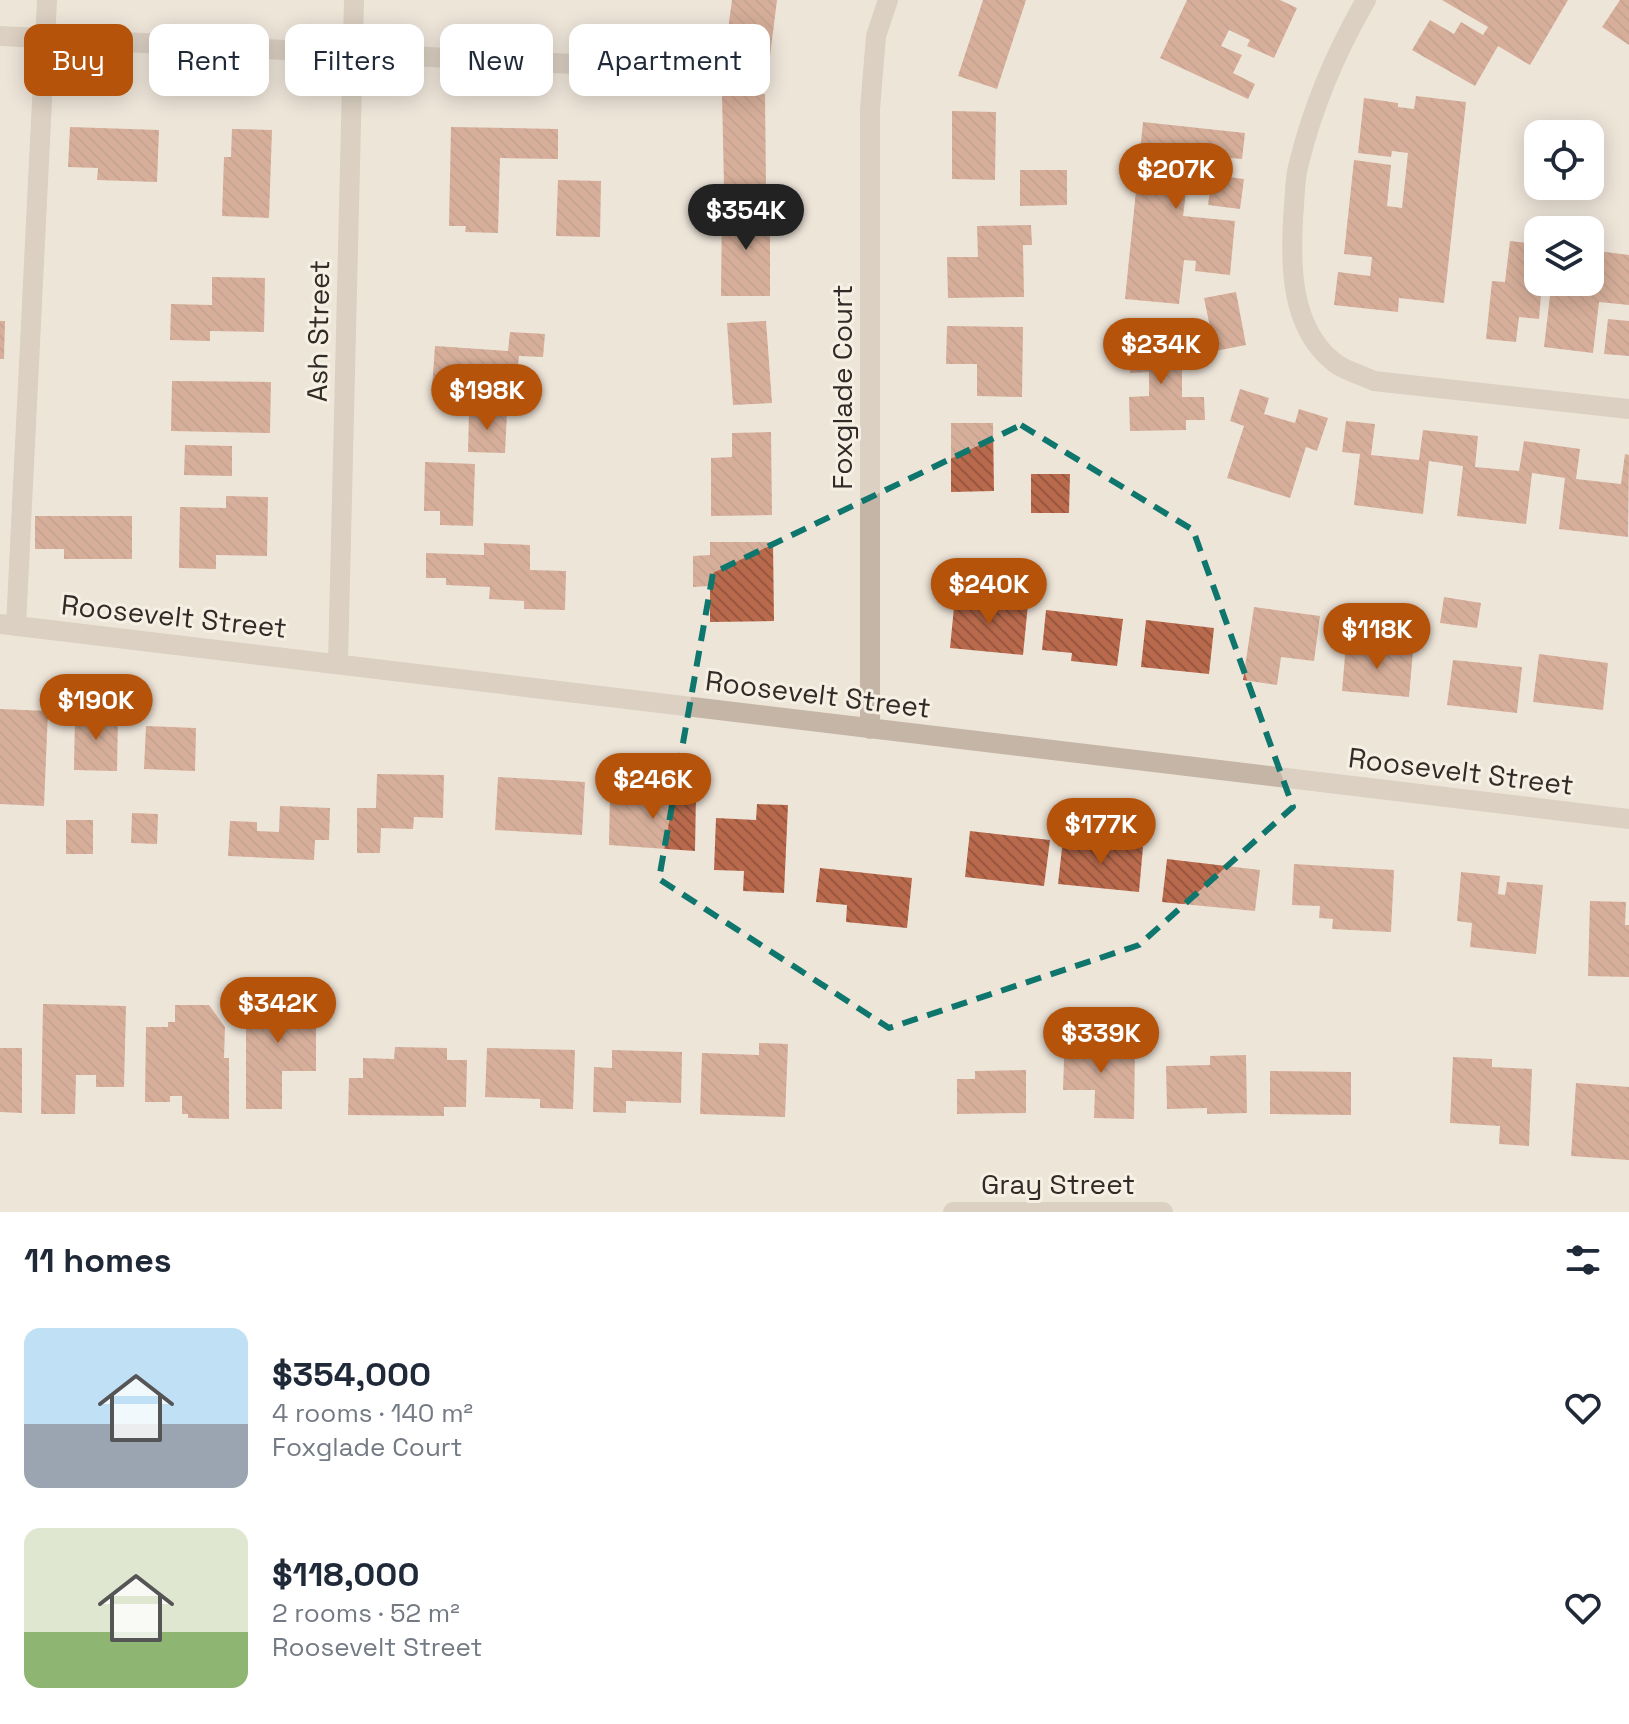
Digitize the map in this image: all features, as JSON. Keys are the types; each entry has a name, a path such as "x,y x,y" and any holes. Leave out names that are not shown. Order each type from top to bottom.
{"street":[{"path":"46,24 47,0"},
{"name":"Ash Street","path":"354,0 354,24"},
{"name":"Foxglade Court","path":"870,729 870,109 876,36 888,0"},
{"path":"1366,0 1350,28 1322,93 1298,166 1291,237 1295,291 1309,333 1335,364 1374,381 1629,409"},
{"path":"0,36 24,38"},
{"path":"133,44 285,51"},
{"path":"424,58 569,64"},
{"path":"8,625 42,96"},
{"name":"Ash Street","path":"338,663 352,96"},
{"name":"Roosevelt Street","path":"8,625 1629,819"},
{"name":"Gray Street","path":"953,1212 1163,1212"}],"highlighted area":[{"path":"1021,425 1193,530 1293,807 1139,945 889,1028 659,879 713,573"}],"building":[{"path":"732,0 777,0 770,56 770,24 729,24"},
{"path":"983,0 1026,0 997,89 958,76"},
{"path":"1187,0 1280,0 1297,8 1274,58 1247,46 1250,40 1229,30 1221,46 1242,55 1233,73 1255,84 1248,99 1160,58"},
{"path":"1442,0 1568,0 1530,65 1498,46 1475,86 1412,50 1430,20 1454,34 1461,22 1483,35 1488,27"},
{"path":"1620,0 1629,0 1629,45 1602,27"},
{"path":"722,96 765,96 766,187 724,187"},
{"path":"1416,96 1466,102 1444,303 1399,298 1398,312 1334,305 1338,272 1370,276 1372,257 1344,254 1354,160 1391,165 1387,206 1402,208 1408,153 1392,151 1391,157 1358,153 1364,98 1398,103 1398,107 1414,109"},
{"path":"952,111 996,112 995,180 952,179"},
{"path":"1143,122 1245,133 1242,159 1211,156 1209,177 1188,175 1183,216 1235,221 1230,275 1195,271 1196,261 1184,260 1179,304 1125,299"},
{"path":"70,127 159,130 157,182 97,180 98,168 68,167"},
{"path":"451,127 558,129 558,159 500,158 498,233 465,232 466,226 449,226"},
{"path":"232,129 272,130 269,218 222,216 224,157 231,157"},
{"path":"1020,170 1067,170 1067,205 1020,206"},
{"path":"1212,175 1244,179 1240,209 1208,205"},
{"path":"558,180 601,181 600,237 556,236"},
{"path":"722,207 770,208 770,296 721,296"},
{"path":"1031,225 1032,245 1023,245 1024,297 948,298 947,257 978,257 977,226"},
{"path":"1510,241 1524,242 1524,296 1541,296 1539,319 1519,317 1516,342 1486,339 1492,281 1505,282"},
{"path":"1604,252 1629,255 1629,305 1599,302 1593,353 1544,347 1550,296 1604,296"},
{"path":"212,277 265,278 264,332 210,331 210,341 170,340 171,304 212,305"},
{"path":"1236,292 1246,345 1215,351 1204,298"},
{"path":"1608,319 1629,321 1629,356 1604,354"},
{"path":"0,321 5,321 4,359 0,359"},
{"path":"766,321 772,403 733,405 727,323"},
{"path":"947,326 1023,327 1022,397 977,396 977,364 946,364"},
{"path":"510,332 545,334 543,357 519,356 517,372 499,371 498,392 432,388 435,346 508,351"},
{"path":"1130,336 1182,336 1182,397 1204,397 1205,420 1186,420 1186,430 1130,431 1129,397 1149,396 1149,372 1130,373"},
{"path":"172,381 271,382 270,433 171,431"},
{"path":"1240,389 1269,398 1264,414 1295,423 1299,409 1328,418 1317,451 1306,447 1290,498 1227,478 1244,426 1230,421"},
{"path":"469,411 507,413 505,453 468,452"},
{"path":"1346,421 1375,424 1371,455 1419,460 1423,430 1478,436 1475,467 1519,471 1524,441 1580,449 1576,479 1621,484 1625,454 1629,455 1628,537 1559,529 1565,478 1532,473 1526,524 1457,516 1463,466 1429,461 1423,514 1354,505 1360,454 1342,452"},
{"path":"951,423 993,423 994,491 951,492"},
{"path":"771,432 772,515 711,516 711,458 732,457 732,433"},
{"path":"185,445 232,446 232,476 184,475"},
{"path":"425,462 475,464 473,526 440,525 440,511 424,511"},
{"path":"1031,474 1070,474 1069,513 1031,513"},
{"path":"226,496 268,497 267,556 216,555 216,569 179,568 180,507 226,508"},
{"path":"35,516 132,516 132,559 64,559 64,549 35,549"},
{"path":"710,542 773,542 774,621 710,622 710,586 693,587 693,556 710,555"},
{"path":"484,543 530,545 530,570 566,571 565,610 524,609 524,601 489,599 490,587 446,585 446,578 426,578 426,553 484,555"},
{"path":"955,597 1028,604 1023,655 950,648"},
{"path":"1444,597 1481,603 1477,628 1440,623"},
{"path":"1254,607 1320,616 1314,661 1281,657 1277,685 1243,680"},
{"path":"1046,610 1123,619 1117,666 1071,661 1072,653 1042,650"},
{"path":"1146,620 1214,628 1209,674 1141,667"},
{"path":"1346,644 1413,651 1409,697 1342,691"},
{"path":"1539,654 1608,663 1603,710 1533,702"},
{"path":"1453,660 1522,667 1517,713 1447,705"},
{"path":"0,709 48,711 44,806 0,804"},
{"path":"75,714 118,715 117,771 74,770"},
{"path":"146,726 196,728 195,771 144,769"},
{"path":"377,774 444,775 443,818 414,817 413,829 381,828 380,853 357,853 357,808 376,808"},
{"path":"498,777 585,782 582,835 495,830"},
{"path":"610,792 696,794 695,851 609,845"},
{"path":"757,804 788,805 784,893 743,891 744,871 714,870 716,818 756,820"},
{"path":"280,806 330,808 329,840 315,840 314,860 228,856 230,821 257,822 257,831 279,832"},
{"path":"132,813 158,814 157,844 131,843"},
{"path":"66,820 93,820 93,854 66,854"},
{"path":"970,831 1050,840 1044,886 965,877"},
{"path":"1063,839 1143,847 1139,892 1058,884"},
{"path":"1167,859 1260,870 1255,911 1162,902"},
{"path":"1294,864 1394,870 1391,932 1332,929 1333,919 1319,918 1320,906 1292,905"},
{"path":"820,868 912,878 907,928 846,922 847,905 816,902"},
{"path":"1461,872 1500,876 1498,894 1505,895 1507,882 1543,885 1536,954 1470,947 1472,923 1457,921"},
{"path":"1590,901 1626,902 1629,977 1588,976"},
{"path":"265,993 308,993 308,1000 316,1000 316,1071 282,1071 282,1109 246,1109 246,1000 265,1000"},
{"path":"43,1004 126,1006 124,1087 96,1087 96,1075 76,1075 75,1114 41,1114"},
{"path":"175,1005 209,1005 225,1027 224,1058 229,1058 229,1119 188,1118 188,1114 182,1114 182,1096 170,1096 170,1102 145,1102 146,1027 168,1027 168,1022 175,1022"},
{"path":"1065,1031 1089,1032 1089,1046 1135,1047 1134,1119 1094,1118 1095,1090 1063,1090"},
{"path":"759,1043 788,1044 785,1117 700,1114 702,1053 759,1055"},
{"path":"395,1047 447,1048 447,1060 467,1060 466,1107 444,1107 444,1116 348,1115 349,1078 363,1078 363,1058 394,1059"},
{"path":"0,1048 22,1048 22,1113 0,1112"},
{"path":"487,1048 575,1050 573,1109 540,1108 540,1099 485,1097"},
{"path":"612,1050 682,1052 681,1103 626,1101 626,1113 593,1112 594,1067 612,1068"},
{"path":"1246,1055 1247,1113 1207,1114 1207,1108 1167,1109 1166,1066 1210,1065 1210,1056"},
{"path":"1453,1057 1492,1059 1492,1067 1532,1069 1529,1146 1499,1144 1500,1126 1450,1123"},
{"path":"1026,1070 1026,1113 957,1114 957,1079 975,1079 975,1071"},
{"path":"1270,1071 1351,1072 1351,1115 1270,1114"},
{"path":"1576,1083 1629,1087 1629,1160 1571,1156"}]}
